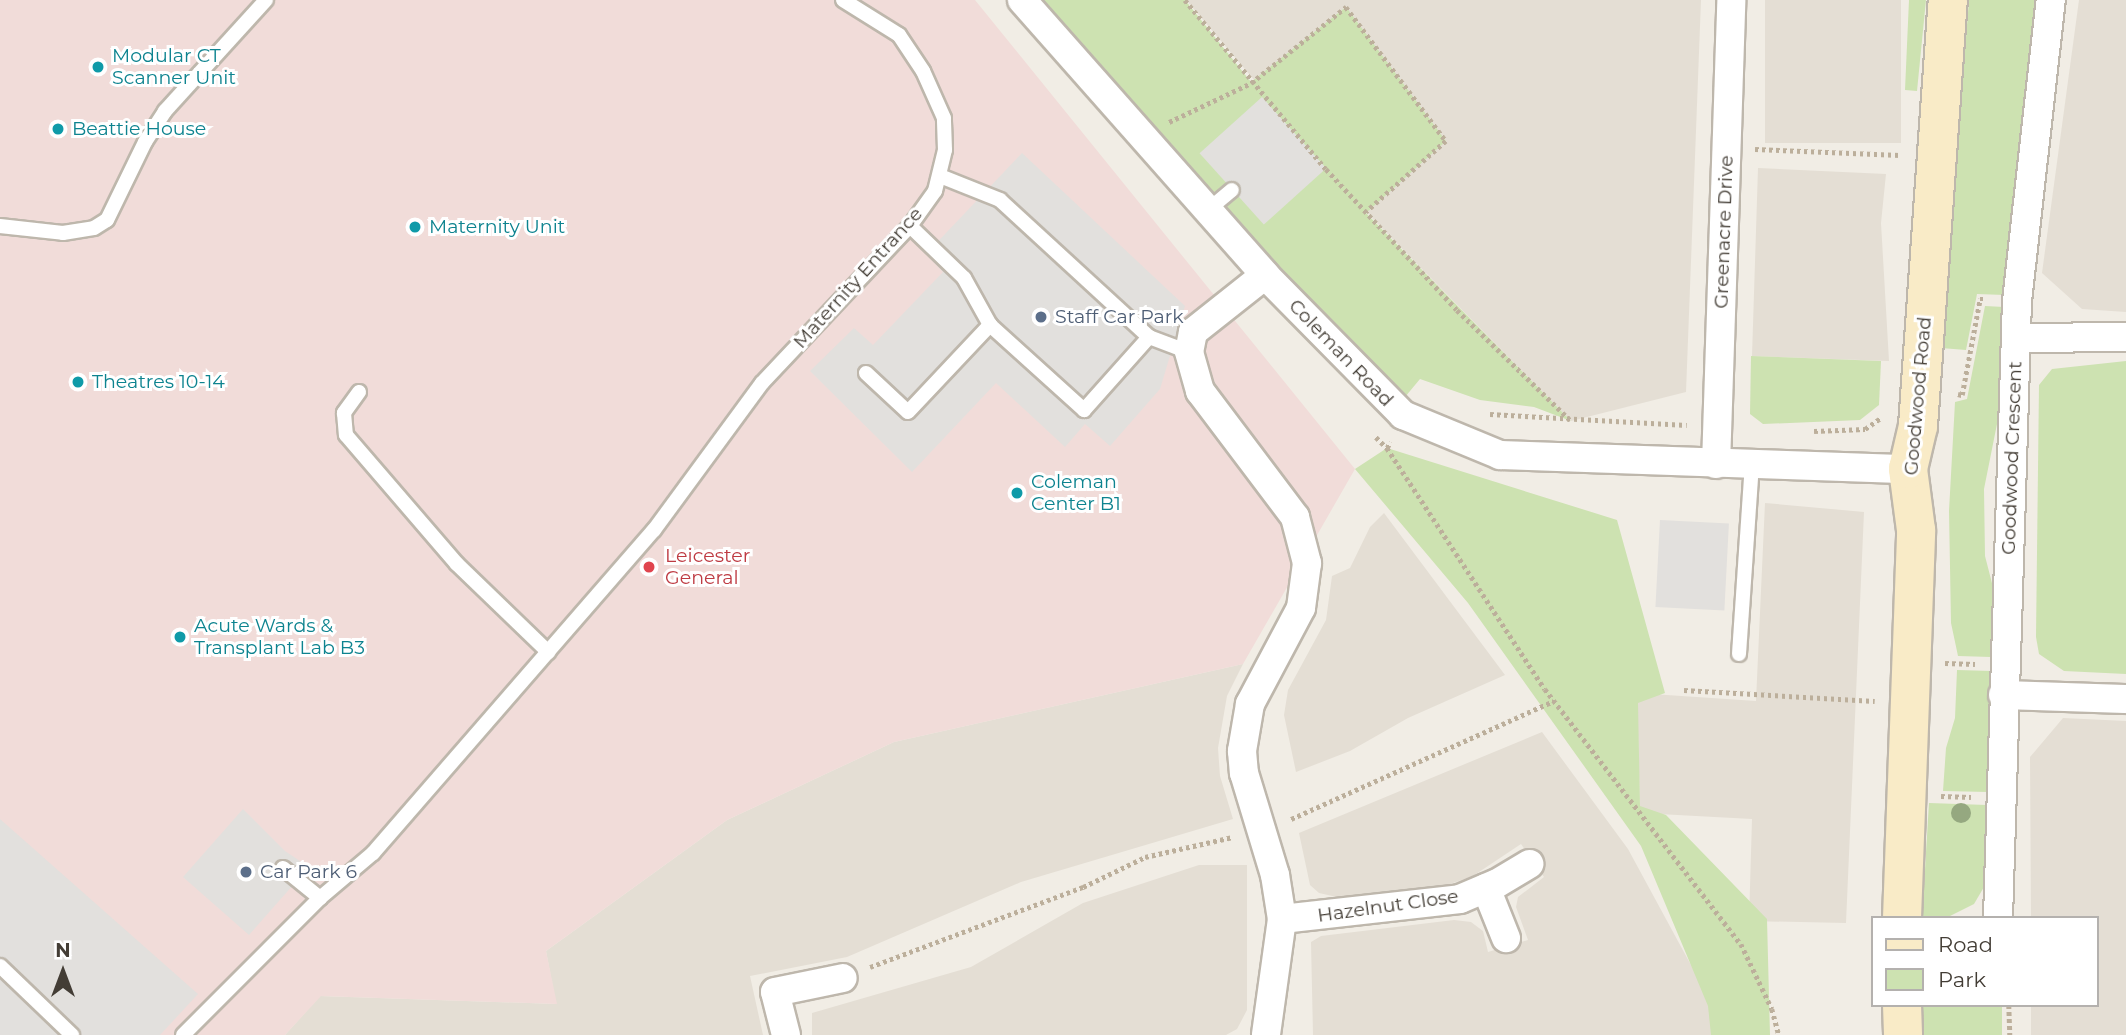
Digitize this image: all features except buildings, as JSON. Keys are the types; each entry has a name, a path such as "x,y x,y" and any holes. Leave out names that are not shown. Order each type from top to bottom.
{"street":[{"name":"Coleman Road","path":"1022,0 1265,275 1403,415 1500,455 1908,469"},
{"name":"Greenacre Drive","path":"1716,464 1731,0"},
{"name":"Goodwood Road","path":"1902,916 1916,530 1908,469 1918,426 1933,157 1948,0"},
{"name":"Goodwood Crescent","path":"1998,916 2017,301 2051,0"},
{"path":"1265,275 1193,332 1189,352 1200,391 1295,517 1307,563 1294,627 1259,684 1245,727 1244,773 1263,832 1282,919 1266,1035"},
{"path":"2017,338 2126,337"},
{"path":"2003,695 2126,699"},
{"name":"Hazelnut Close","path":"1282,919 1392,910 1460,899 1529,864"},
{"path":"1486,888 1506,938"},
{"path":"786,1035 775,992 844,978"},
{"path":"1902,1007 1903,1035"}],"lane":[{"path":"0,226 63,233 94,228 107,220 145,142 165,111 266,0"},
{"name":"Maternity Entrance","path":"183,1035 320,898 373,853 654,530 762,383 910,226 935,191 940,176 944,118 923,71 899,35 843,0"},
{"path":"940,176 1000,200 1149,337 1189,352"},
{"path":"1208,210 1232,190"},
{"path":"910,226 964,278 990,325 1084,410 1149,337"},
{"path":"866,373 908,412 990,325"},
{"path":"359,392 344,413 346,435 457,564 548,652"},
{"path":"1739,654 1752,465"},
{"path":"283,868 320,898"},
{"path":"0,966 72,1035"}],"path":[{"path":"1185,0 1251,83 1366,212 1571,421"},
{"path":"1140,136 1251,83 1346,7 1446,141 1366,212"},
{"path":"1727,148 1933,157"},
{"path":"1922,370 1948,372 1947,394 1962,395 1980,299 2017,301"},
{"path":"1801,432 1865,429 1886,411"},
{"path":"1476,412 1571,421 1717,425"},
{"path":"1387,449 1403,415"},
{"path":"1369,429 1387,449 1553,701 1741,944 1772,1009 1779,1035"},
{"path":"1912,662 2004,664"},
{"path":"1684,691 1911,703"},
{"path":"844,978 1083,887 1145,857 1263,832 1553,701"},
{"path":"1906,795 2000,797"},
{"path":"2009,1007 2010,1035"}],"shaded area":[{"name":"Leicester General","path":"0,0 975,0 1355,469 1243,664 894,742 727,820 546,951 557,1004 321,996 285,1035 0,1035"},
{"path":"1186,0 1701,0 1686,392 1571,421 1370,216"},
{"path":"1765,0 1901,0 1901,143 1765,143"},
{"path":"2079,0 2126,0 2126,312 2082,309 2042,273"},
{"path":"1262,97 1326,168 1264,225 1200,153"},
{"name":"Staff Car Park","path":"1022,153 1185,306 1160,389 1110,446 1085,424 1065,447 996,383 912,472 810,371 854,328 873,345 943,272 926,254"},
{"path":"1758,168 1886,174 1881,223 1889,361 1752,356"},
{"path":"1765,503 1864,512 1846,923 1749,921 1752,819 1640,813 1637,693 1756,701"},
{"path":"1384,513 1505,675 1408,718 1350,751 1296,772 1284,715 1288,690 1326,620 1332,576 1350,568 1370,527"},
{"path":"1660,520 1729,524 1724,610 1655,607"},
{"path":"1243,664 1227,696 1218,748 1220,776 1233,819 1021,882 847,957 750,976 763,1035 285,1035 320,996 556,1004 546,951 727,820 894,742"},
{"path":"2063,718 2126,721 2126,1035 2031,1035 2031,1007 2098,1007 2098,916 2031,916 2030,757"},
{"path":"1542,732 1628,849 1711,1002 1714,1035 1313,1035 1311,942 1321,936 1454,920 1471,922 1483,931 1488,952 1528,940 1516,907 1518,897 1544,877 1521,844 1473,876 1447,885 1337,897 1319,893 1310,885 1299,833"},
{"name":"Car Park 6","path":"243,809 285,851 309,867 249,935 183,877"},
{"path":"0,819 198,994 160,1035 0,1035"},
{"path":"1199,865 1247,865 1247,1010 1237,1029 1226,1035 812,1035 812,1013 971,967 1083,903"}],"green space":[{"path":"1022,0 1185,0 1251,82 1346,7 1446,141 1366,213 1571,421 1534,407 1480,400 1420,379 1400,403"},
{"path":"1909,0 1926,0 1917,91 1905,90"},
{"path":"1969,0 2035,0 2005,295 1977,294 1966,350 1941,348"},
{"path":"1985,306 2004,307 1999,414 1984,489 1985,556 1994,591 1991,657 1958,656 1951,623 1949,511 1955,402 1967,399"},
{"path":"1751,356 1881,361 1879,405 1860,420 1763,424 1750,414"},
{"path":"2126,361 2126,674 2064,671 2039,654 2036,637 2039,385 2052,369"},
{"path":"1387,448 1617,520 1665,693 1638,703 1640,806 1666,815 1767,919 1770,1035 1711,1035 1708,1006 1641,846 1468,603 1355,469"},
{"path":"1957,670 1992,671 1988,792 1943,791 1946,748 1955,718"},
{"path":"1929,803 1987,805 1984,887 1974,904 1950,916 1922,916"},
{"path":"1920,1007 2002,1007 2002,1035 1920,1035"}],"place":[{"name":"Modular CT Scanner Unit","path":"98,67"},
{"name":"Beattie House","path":"58,129"},
{"name":"Maternity Unit","path":"415,227"},
{"name":"Staff Car Park","path":"1041,317"},
{"name":"Theatres 10-14","path":"78,382"},
{"name":"Coleman Center B1","path":"1017,493"},
{"name":"Leicester General","path":"649,567"},
{"name":"Acute Wards & Transplant Lab B3","path":"180,637"},
{"name":"Car Park 6","path":"246,872"}]}
